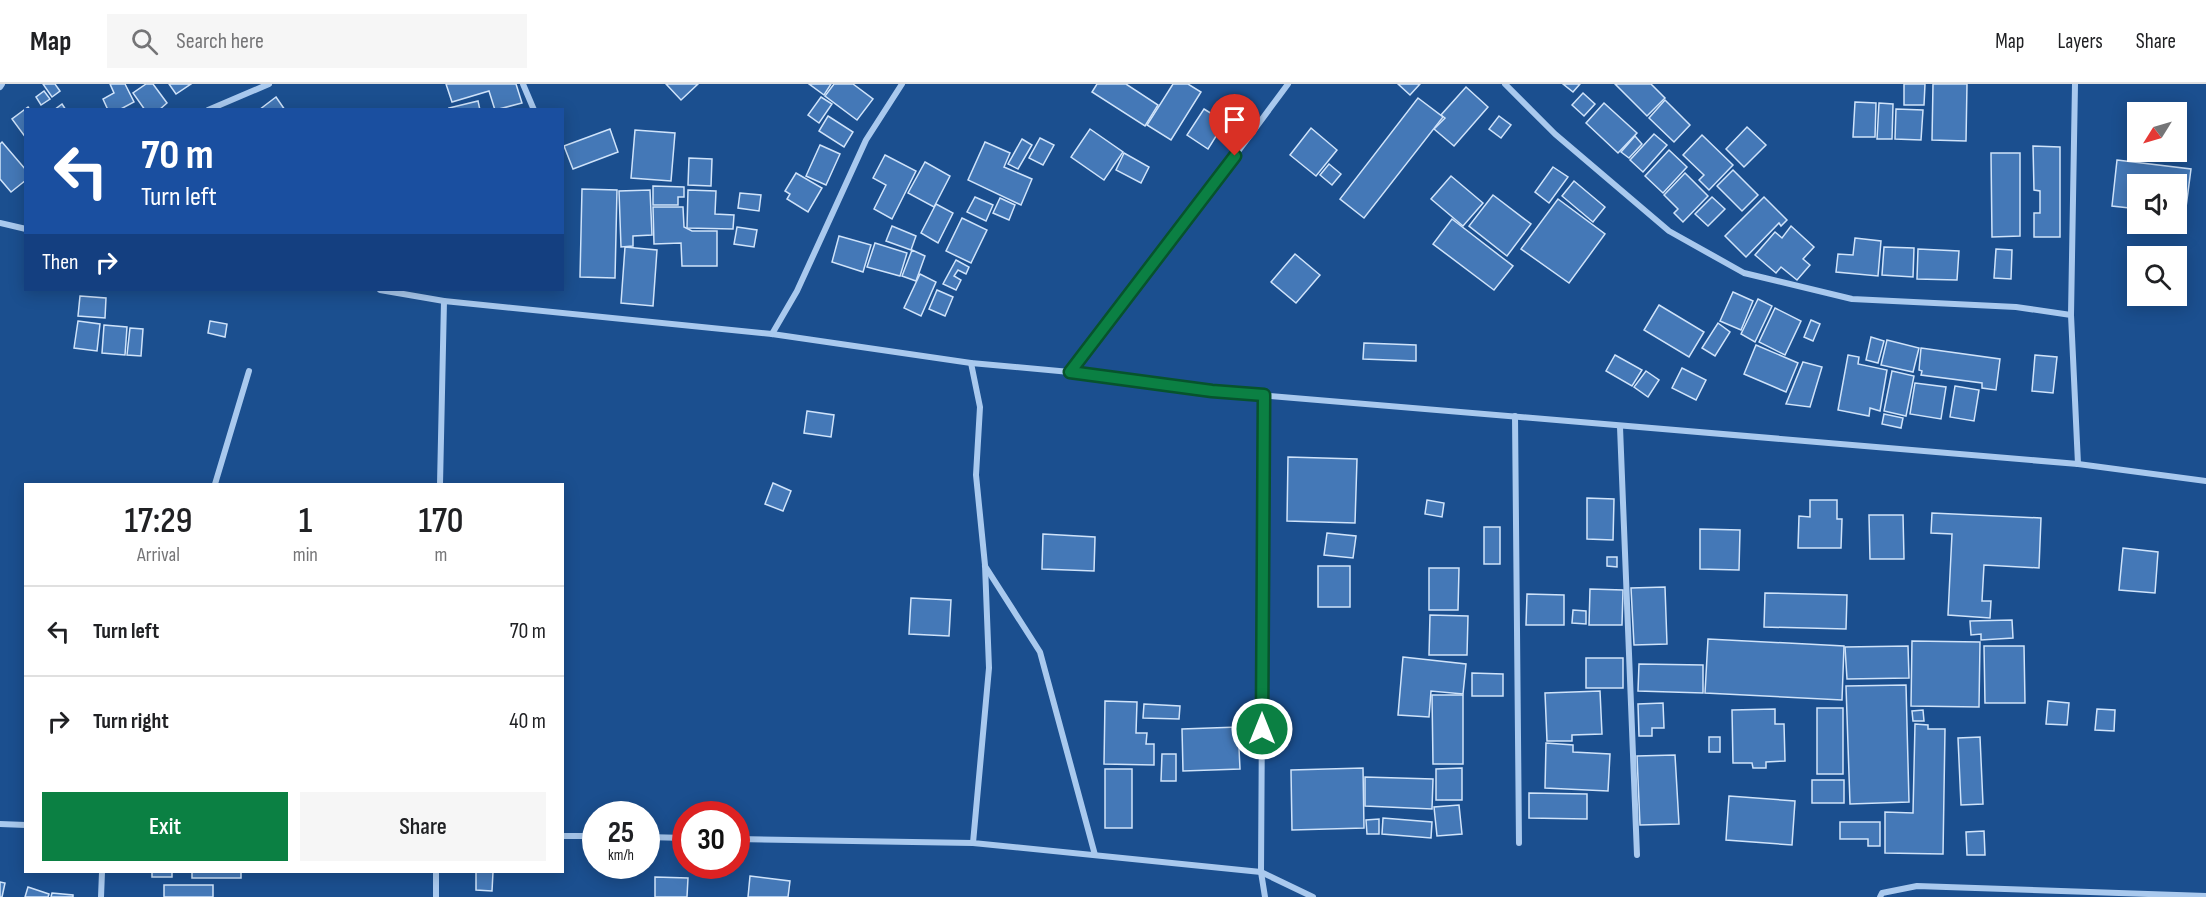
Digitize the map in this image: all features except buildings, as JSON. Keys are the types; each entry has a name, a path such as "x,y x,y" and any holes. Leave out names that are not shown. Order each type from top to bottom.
{"street":[{"path":"212,108 268,84"},
{"path":"523,84 533,108"},
{"path":"772,334 797,291 866,140 902,84"},
{"path":"1070,372 1288,84"},
{"path":"1505,84 1555,134 1669,231 1744,273 1852,298 2016,307 2071,315"},
{"path":"2075,84 2071,315 2078,464"},
{"path":"0,223 23,229"},
{"path":"386,291 444,301 772,334 971,363 1070,372 1212,391 2078,464 2206,481"},
{"path":"440,483 444,301"},
{"path":"971,363 980,407 976,475 985,565 989,668 973,843"},
{"path":"215,483 249,371"},
{"path":"1264,395 1261,872 1265,897"},
{"path":"1515,416 1519,843"},
{"path":"1620,427 1636,855"},
{"path":"985,565 1040,652 1095,855"},
{"path":"0,824 24,825"},
{"path":"564,836 582,836"},
{"path":"750,839 973,843 1261,872 1313,897"},
{"path":"101,897 102,873"},
{"path":"436,873 436,897"},
{"path":"1880,897 1882,893 1917,886 2206,896"}],"route":[{"path":"1235,156 1070,372 1212,391 1264,395 1262,729"}]}
